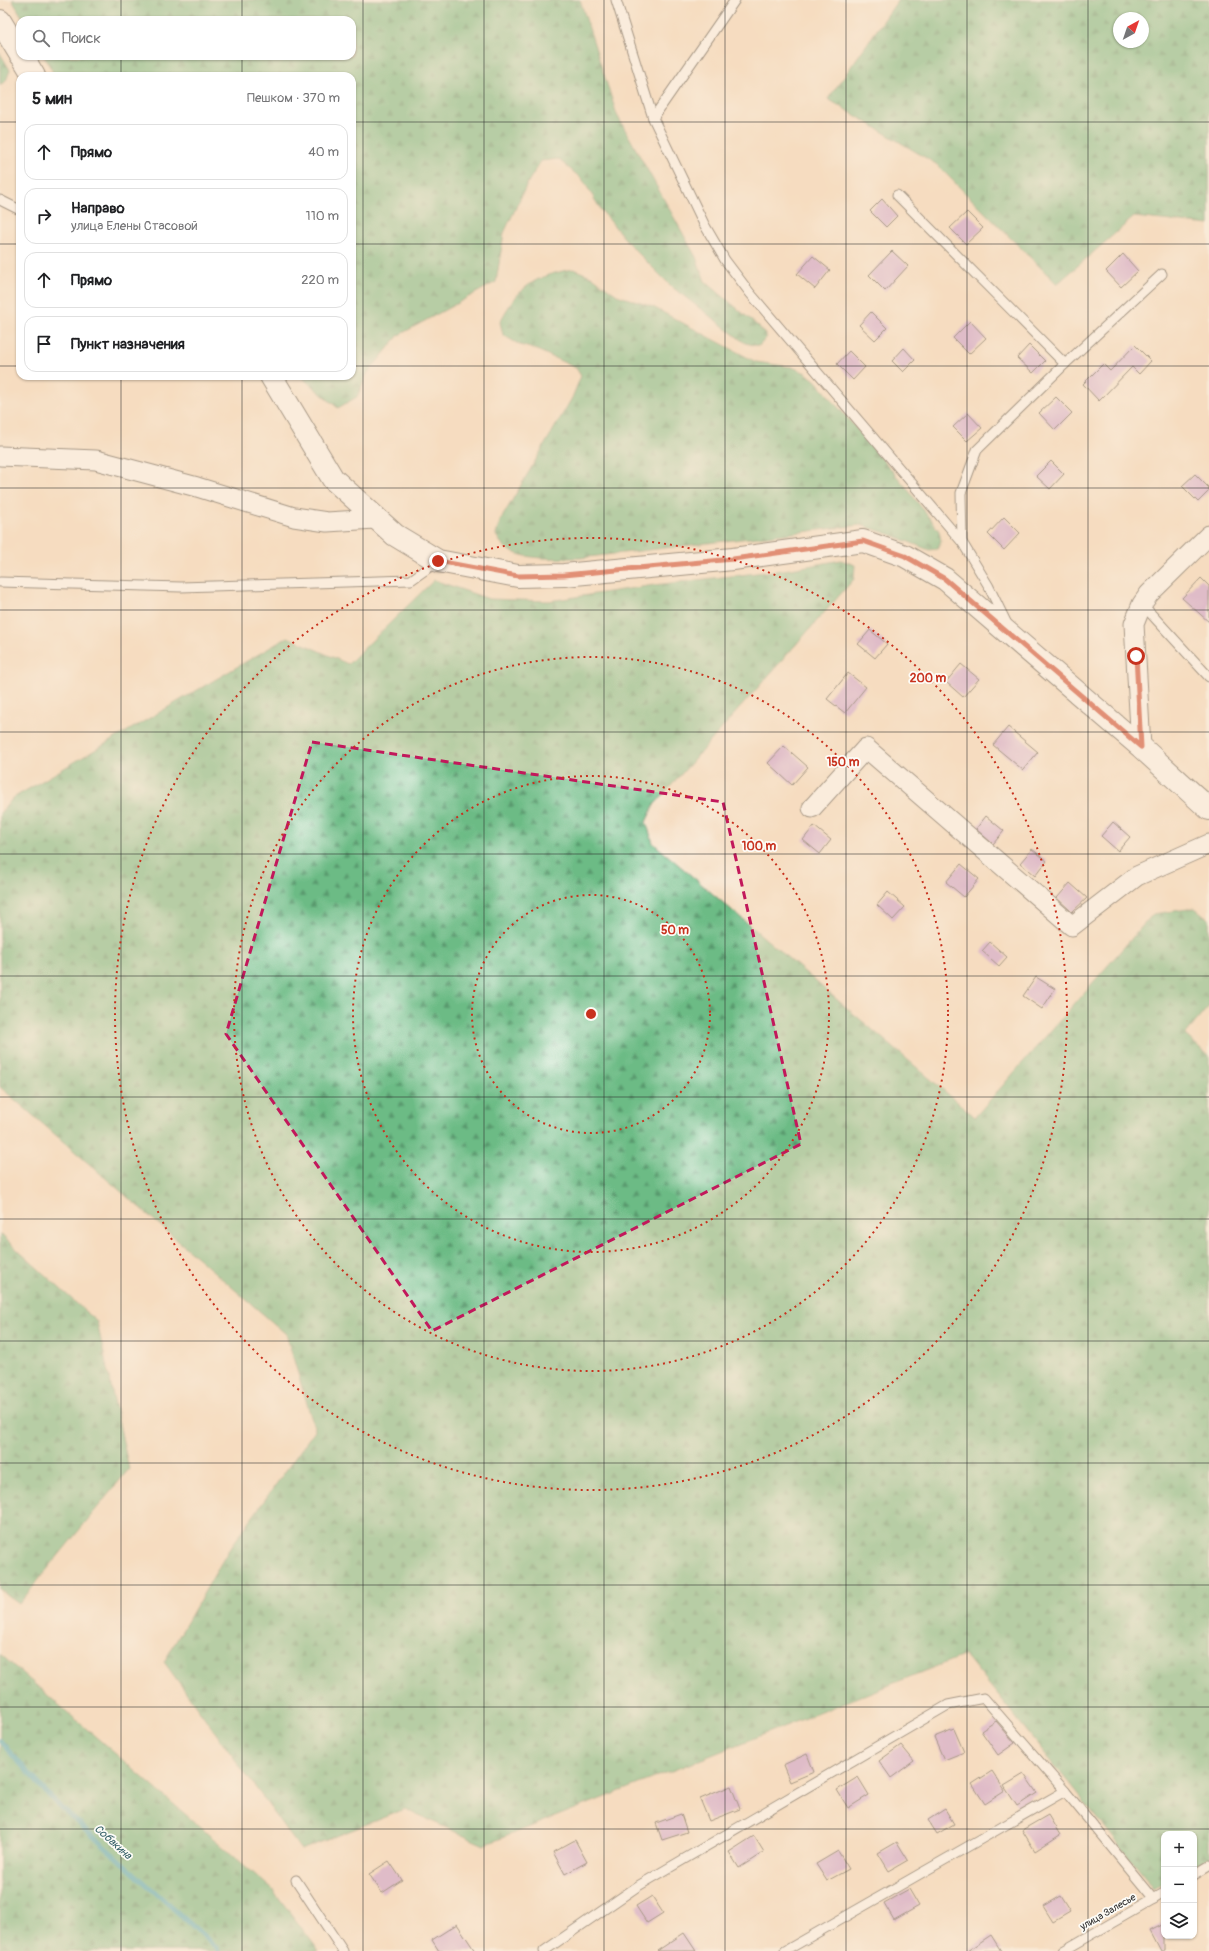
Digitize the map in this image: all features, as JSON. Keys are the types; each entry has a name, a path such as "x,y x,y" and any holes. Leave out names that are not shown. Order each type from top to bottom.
{"main road":[{"path":"0,21 16,47"},
{"path":"24,60 32,72"},
{"path":"273,380 333,479 376,519 407,544 438,561 518,576 564,575 733,559 863,541 905,556 945,579 1141,747 1209,809"}],"street":[{"path":"0,456 96,460 197,487 294,517 327,522 376,519"},
{"path":"1141,747 1134,624 1142,604 1149,594 1209,535"},
{"path":"812,808 866,748 1072,926 1137,876 1209,844"}],"lane":[{"path":"616,0 653,118 704,224 725,260 750,293 962,542 988,585 1014,637"},
{"path":"653,118 735,0"},
{"path":"897,195 1065,364"},
{"path":"0,200 16,208"},
{"path":"962,542 961,493 977,450 1065,364 1162,274"},
{"path":"0,582 181,587 411,580 438,561"},
{"path":"1142,604 1209,677"},
{"path":"544,1951 638,1886 948,1705 984,1698 1065,1791 1154,1899"},
{"path":"785,1951 1065,1791"},
{"path":"1197,1873 1209,1866"},
{"path":"296,1880 343,1951"},
{"name":"улица Залесье","path":"1063,1951 1161,1895"}],"highlighted area":[{"path":"312,742 723,802 801,1144 432,1331 226,1034"}],"green space":[{"path":"12,0 580,0 617,115 696,257 705,281 759,327 767,337 759,346 745,343 672,287 630,245 601,210 583,180 558,159 541,161 528,182 504,233 496,282 399,335 367,374 357,397 338,408 305,380 356,380 356,72 53,72 46,60 356,60 356,16 22,16"},
{"path":"898,0 1209,0 1209,225 1134,217 1057,284 936,164 828,99"},
{"path":"0,53 10,70 6,81 0,85"},
{"path":"573,269 591,276 617,295 653,307 756,362 792,367 806,373 816,381 906,487 939,531 941,541 937,549 929,550 889,534 861,525 580,558 533,557 514,553 507,549 496,535 500,521 572,398 581,376 576,368 537,350 520,345 503,335 500,322 514,300 529,285 548,275"},
{"path":"841,560 855,565 854,579 654,805 646,822 653,843 975,1117 1153,914 1195,908 1209,919 1209,1006 1185,1035 1209,1056 1209,1857 1197,1864 1197,1831 1161,1831 1161,1884 1154,1888 965,1655 484,1845 405,1809 301,1850 164,1662 228,1551 315,1430 286,1334 0,1087 0,813 13,798 288,637 348,664 434,580 489,599 549,601 654,585 791,569"},
{"path":"0,1234 97,1322 129,1469 19,1604 0,1590"},
{"path":"0,1654 273,1890 319,1951 0,1951"}],"building":[{"path":"882,199 897,216 886,227 870,211"},
{"path":"967,212 983,228 966,244 950,228"},
{"path":"892,251 908,266 885,291 869,275"},
{"path":"1123,254 1138,271 1121,287 1106,271"},
{"path":"813,256 830,270 815,289 797,274"},
{"path":"871,312 887,328 875,340 859,325"},
{"path":"970,321 986,338 969,354 953,338"},
{"path":"1029,345 1045,361 1033,373 1017,358"},
{"path":"1135,345 1151,361 1139,374 1132,367 1099,401 1083,384 1103,364 1110,371"},
{"path":"904,348 915,360 903,372 892,361"},
{"path":"849,351 865,367 853,380 837,364"},
{"path":"1056,397 1072,413 1055,430 1039,413"},
{"path":"968,413 982,428 967,441 953,427"},
{"path":"1051,461 1064,474 1050,489 1036,476"},
{"path":"1195,474 1209,488 1209,491 1198,502 1182,486"},
{"path":"1004,517 1020,533 1004,550 988,534"},
{"path":"1201,578 1209,586 1209,622 1182,598"},
{"path":"870,630 887,644 875,658 858,644"},
{"path":"961,664 979,679 963,697 946,682"},
{"path":"848,673 866,687 845,713 827,699"},
{"path":"1008,727 1038,752 1023,770 993,745"},
{"path":"784,746 808,767 792,785 768,763"},
{"path":"986,816 1004,831 993,844 976,829"},
{"path":"1113,822 1130,837 1118,851 1101,836"},
{"path":"814,826 831,840 820,854 803,840"},
{"path":"1032,849 1047,861 1035,876 1020,863"},
{"path":"961,864 979,879 964,897 946,882"},
{"path":"1070,883 1087,898 1072,912 1057,898"},
{"path":"888,892 905,907 893,920 877,905"},
{"path":"990,942 1007,957 999,966 982,951"},
{"path":"1036,977 1055,989 1042,1009 1023,996"},
{"path":"996,1721 1015,1743 998,1755 981,1731"},
{"path":"954,1729 964,1752 944,1760 934,1737"},
{"path":"901,1745 914,1761 891,1778 879,1761"},
{"path":"807,1754 814,1772 790,1782 783,1765"},
{"path":"992,1771 1005,1791 985,1804 972,1784"},
{"path":"1024,1774 1037,1793 1017,1806 1004,1786"},
{"path":"858,1777 869,1795 848,1808 837,1790"},
{"path":"731,1786 740,1809 709,1821 700,1799"},
{"path":"945,1809 954,1824 937,1834 928,1820"},
{"path":"681,1814 687,1832 662,1840 656,1823"},
{"path":"1048,1815 1060,1835 1035,1851 1022,1830"},
{"path":"754,1836 764,1852 739,1868 729,1852"},
{"path":"575,1840 587,1862 565,1874 553,1852"},
{"path":"897,1842 908,1860 889,1871 878,1853"},
{"path":"838,1851 849,1869 827,1881 816,1864"},
{"path":"389,1861 402,1880 382,1893 369,1874"},
{"path":"909,1889 919,1906 894,1920 884,1903"},
{"path":"652,1896 663,1913 647,1923 636,1906"},
{"path":"1060,1896 1070,1912 1053,1922 1043,1906"},
{"path":"457,1924 475,1951 439,1951 432,1940"},
{"path":"1161,1924 1161,1939 1164,1939 1164,1951 1161,1951 1150,1930"},
{"path":"684,1933 696,1951 657,1951"},
{"path":"991,1935 1001,1951 967,1951"}],"waterway":[{"name":"Собакина","path":"0,1741 55,1802 217,1948 218,1951"}],"route":[{"path":"438,561 518,576 564,575 804,551 863,541 905,556 945,579 1141,747 1136,656"}]}
